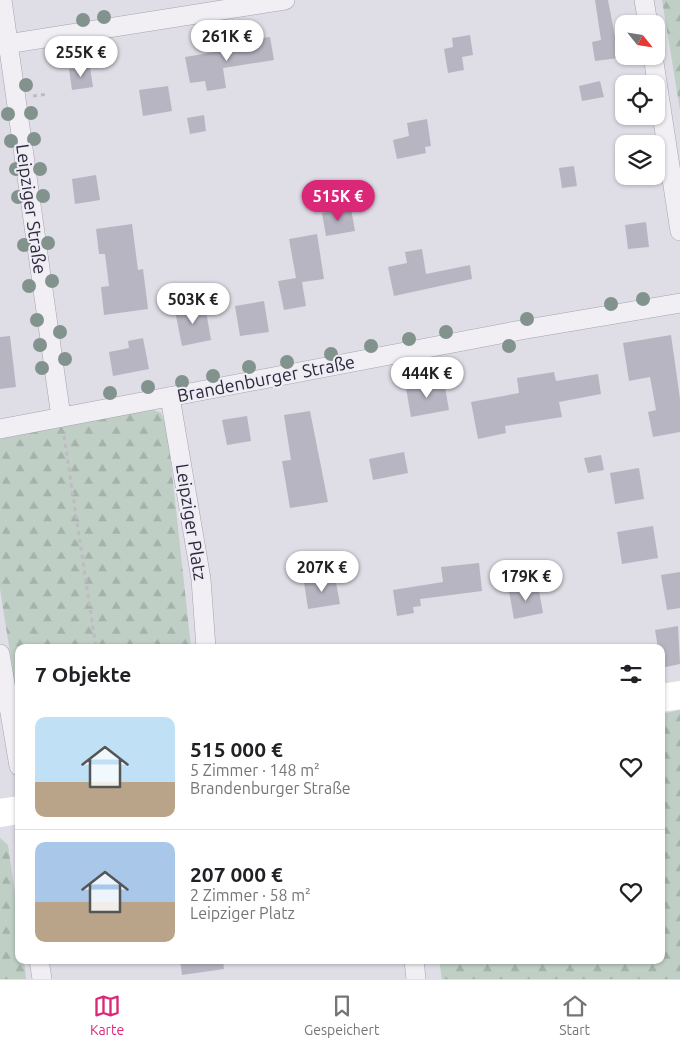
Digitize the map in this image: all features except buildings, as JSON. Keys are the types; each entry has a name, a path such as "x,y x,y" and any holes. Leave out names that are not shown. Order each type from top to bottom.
{"street":[{"name":"Leipziger Straße","path":"2,0 4,44 61,417"},
{"path":"4,44 285,0"},
{"path":"644,0 646,15"},
{"path":"654,65 680,230"},
{"name":"Brandenburger Straße","path":"0,429 530,329 680,303"},
{"name":"Leipziger Platz","path":"170,398 201,579 206,644"},
{"path":"0,654 15,742"},
{"path":"665,697 680,695"},
{"path":"0,813 15,811"},
{"path":"40,964 42,979"},
{"path":"414,964 416,979"}],"path":[{"path":"61,417 95,644"}],"green space":[{"path":"662,0 680,0 680,110 665,15"},
{"path":"151,409 161,413 167,427 191,644 15,644 15,684 0,589 0,438"},
{"path":"680,710 680,979 442,979 440,964 665,964 665,713"},
{"path":"0,838 8,845 15,894 15,964 24,964 26,979 0,979"}]}
